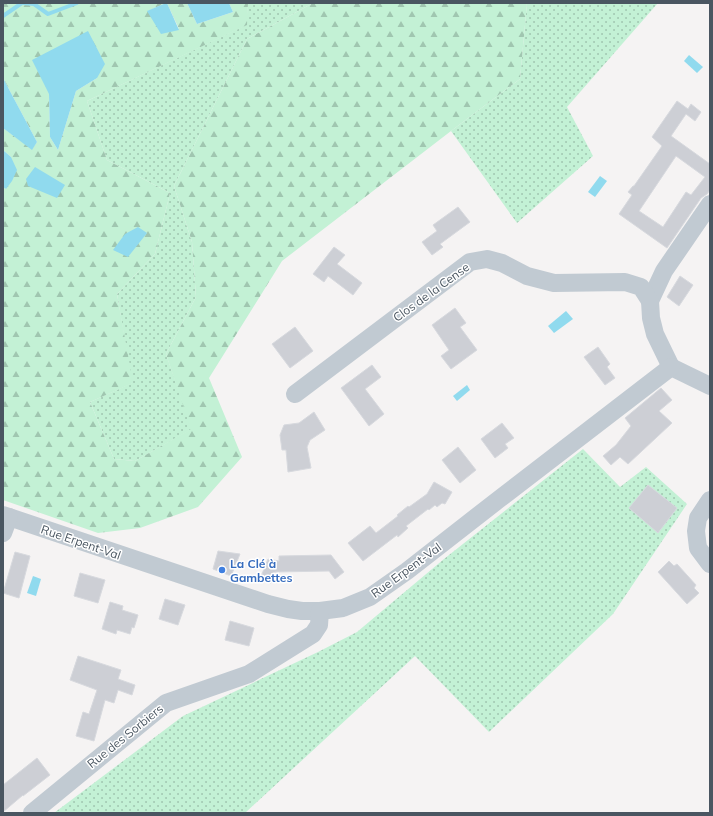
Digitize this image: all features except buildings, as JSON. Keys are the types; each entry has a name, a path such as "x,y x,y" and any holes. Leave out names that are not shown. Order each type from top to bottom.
{"street":[{"path":"710,204 664,271 650,301 651,318 655,334 671,367 710,386"},
{"name":"Clos de la Cense","path":"295,394 470,262 487,259 502,262 526,276 554,283 625,282 641,287 650,301"},
{"name":"Rue Erpent-Val","path":"5,522 288,610 320,611 343,608 370,597 408,571 671,367"},
{"path":"710,500 698,518 696,531 698,548 710,564"},
{"name":"Rue des Sorbiers","path":"32,813 166,703 249,674 313,634 320,625 320,611"}],"green space":[{"path":"3,3 166,3 148,11 179,29 167,3 187,3 197,24 233,12 229,3 248,3 247,25 87,101 107,160 170,193 155,254 117,294 133,383 90,402 114,459 135,461 191,429 166,354 196,297 192,242 174,186 247,39 313,3 527,3 520,79 282,261 209,378 242,457 198,507 140,528 98,533 3,500 3,187 6,189 11,157 3,150 3,128 32,149 37,142 3,78","holes":["97,78 76,91 58,150 50,137 49,94"]},
{"path":"248,3 313,3 247,39 174,186 192,242 196,297 166,354 192,429 135,461 114,459 90,402 132,383 117,294 155,254 170,193 107,160 87,101 246,25"},
{"path":"527,3 658,3 567,107 593,156 517,223 451,131 520,79"},
{"path":"583,449 620,487 646,467 687,504 613,614 489,732 415,656 245,813 54,813 183,716 357,632 444,559"}],"water":[{"path":"166,3 179,30 161,34 147,11"},
{"path":"187,3 229,3 233,12 197,24"},
{"path":"88,31 105,64 97,78 76,91 58,150 50,137 49,94 32,60"},
{"path":"689,55 703,67 697,73 684,61"},
{"path":"3,78 37,142 32,150 3,128"},
{"path":"3,150 11,157 17,170 6,189 3,187"},
{"path":"35,167 65,185 57,198 28,186 26,179"},
{"path":"600,176 607,181 595,197 588,192"},
{"path":"138,227 147,233 128,257 113,250 125,234"},
{"path":"566,311 573,319 554,333 548,326"},
{"path":"467,385 470,390 457,401 453,396"},
{"path":"33,576 41,579 36,596 27,593"}],"waterway":[{"path":"3,16 22,3"},
{"path":"23,3 34,4 48,14 77,3"}],"place":[{"name":"La Clé à Gambettes","path":"222,570"}]}
